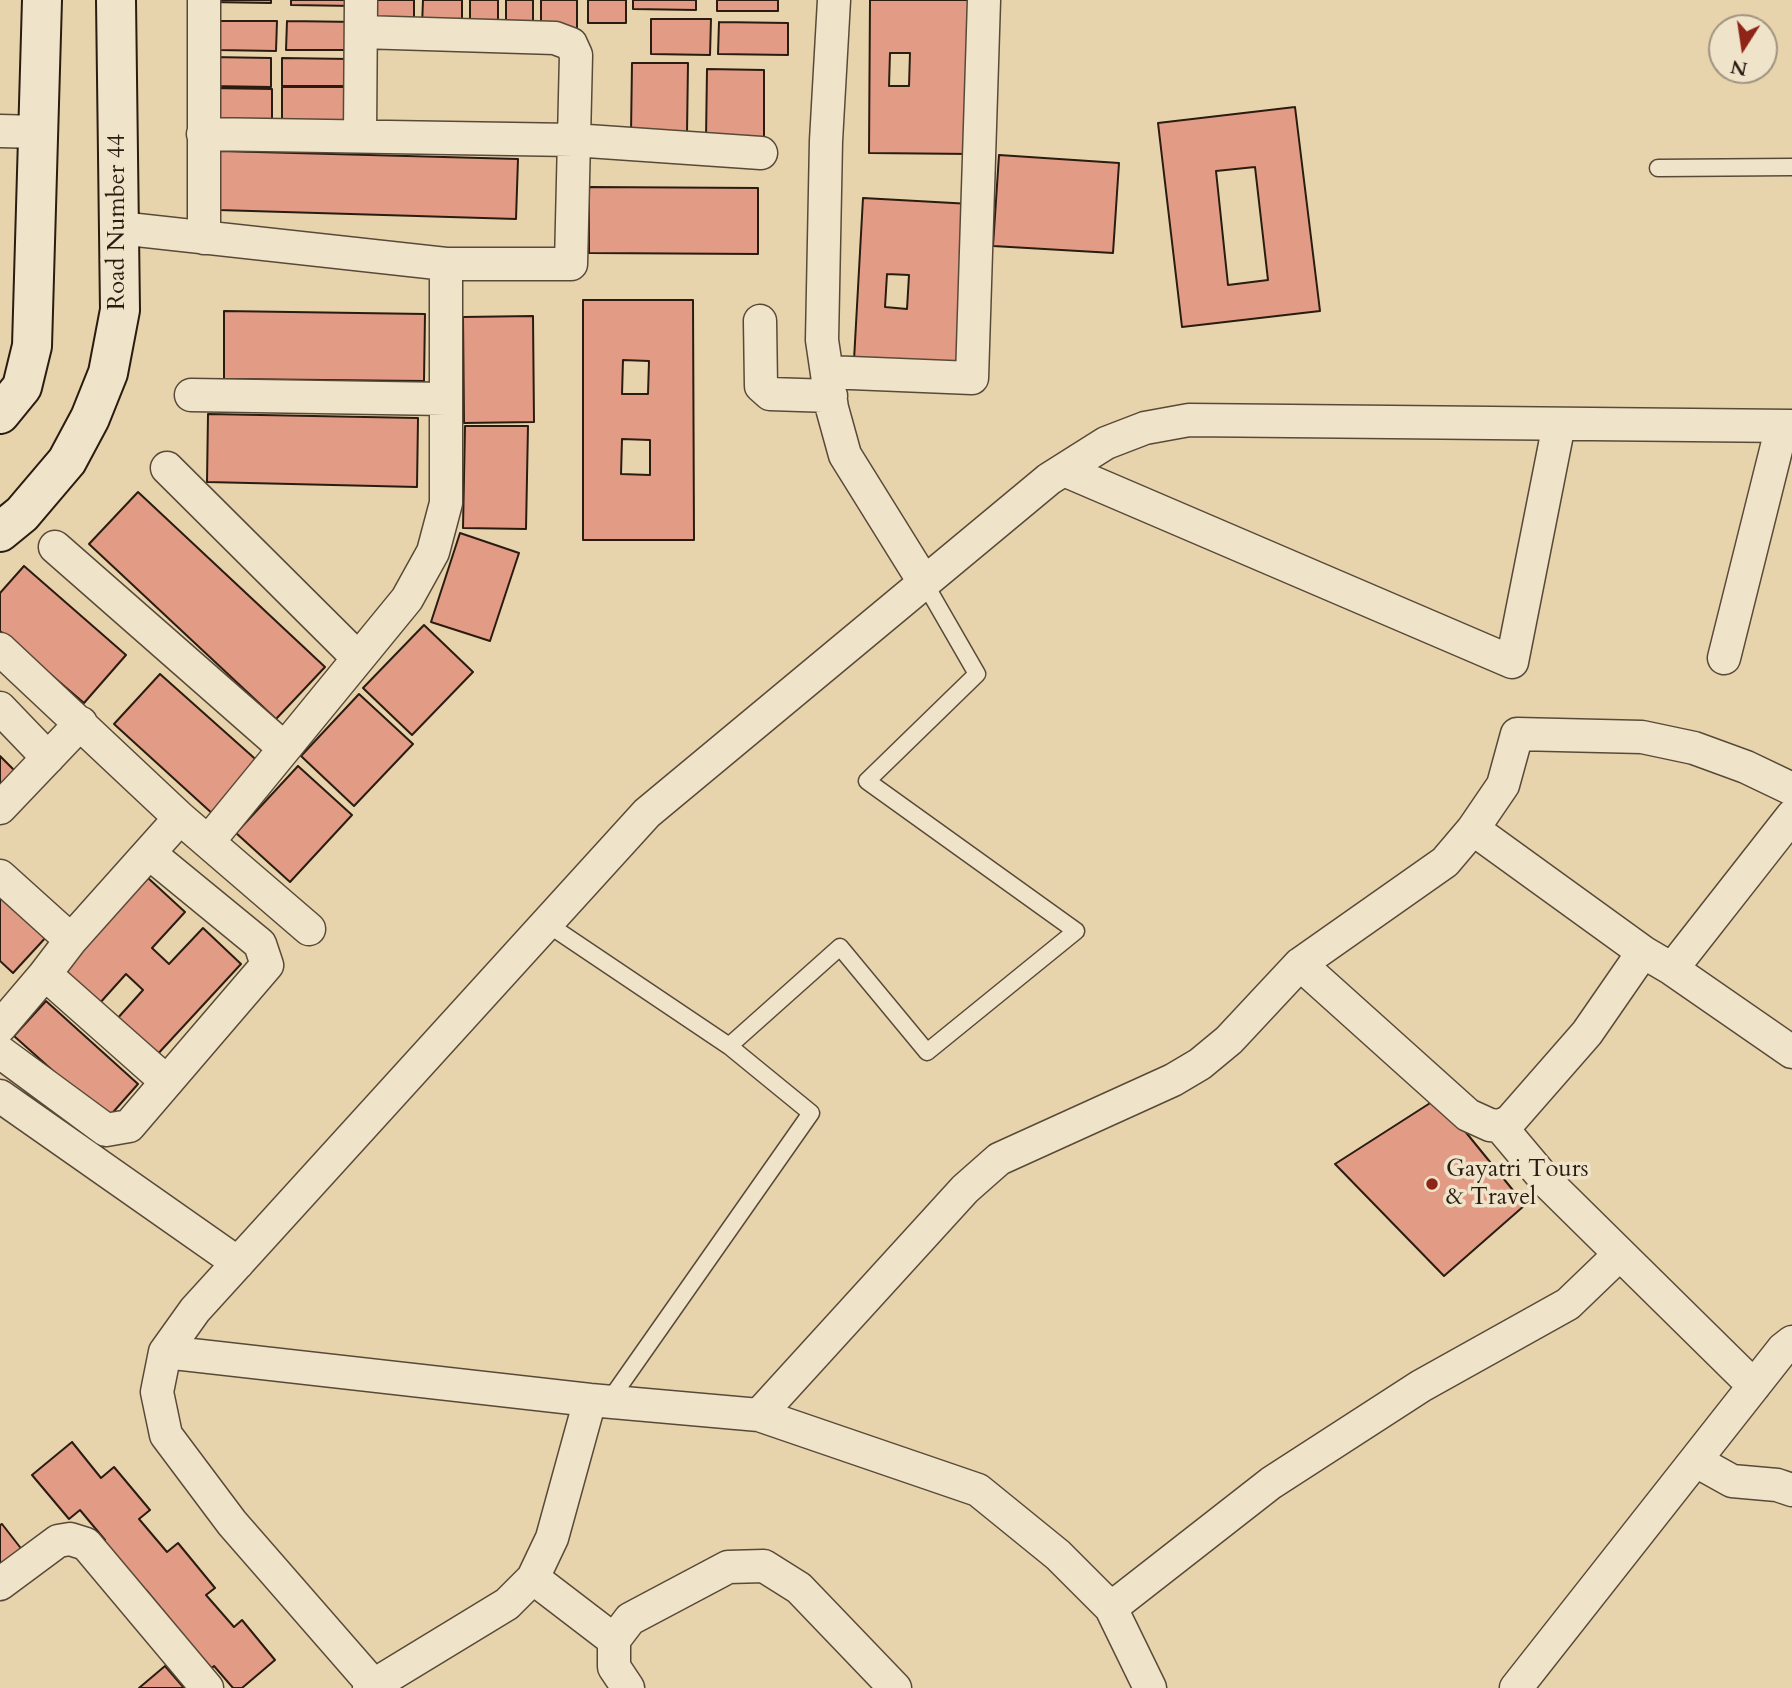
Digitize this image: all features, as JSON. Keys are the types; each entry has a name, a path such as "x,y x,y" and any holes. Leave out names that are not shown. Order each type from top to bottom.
{"street":[{"path":"0,414 22,387 32,346 42,0"},
{"name":"Road Number 44","path":"0,532 22,514 67,461 90,418 108,373 120,310 116,0"},
{"path":"204,0 204,238"},
{"path":"360,136 361,0"},
{"path":"834,0 826,141 822,340 845,455 925,582"},
{"path":"760,321 761,386 770,394 829,384 972,378 984,0"},
{"path":"119,228 446,264 571,264 576,55 570,44 555,38 361,32"},
{"path":"0,131 38,132"},
{"path":"203,134 573,140 761,153"},
{"path":"208,842 407,599 433,552 446,503 446,264"},
{"path":"191,396 446,400"},
{"path":"599,1400 552,1538 533,1578 508,1604 372,1687 232,1523 166,1435 157,1392 165,1352 195,1310 647,813 1049,479 1106,443 1145,428 1189,420 1787,426 1724,658"},
{"path":"1064,470 1512,662 1559,424"},
{"path":"167,468 357,657"},
{"path":"55,547 284,748"},
{"path":"0,649 180,818 309,929"},
{"path":"0,709 48,758"},
{"path":"0,808 81,723"},
{"path":"759,1415 965,1189 999,1159 1173,1080 1200,1064 1229,1040 1300,964 1445,862 1473,829 1503,785 1517,734 1642,737 1707,753 1746,767 1792,789"},
{"path":"1672,969 1792,816"},
{"path":"0,1027 71,940 180,818"},
{"path":"1473,829 1643,952 1792,1052"},
{"path":"0,1052 106,1130 129,1126 267,965 260,944 149,853"},
{"path":"0,876 71,940"},
{"path":"1300,964 1468,1115 1490,1125 1500,1126 1510,1121 1587,1033 1643,952"},
{"path":"45,974 167,1082"},
{"path":"0,1096 238,1264"},
{"path":"1500,1126 1548,1183 1754,1386"},
{"path":"1111,1608 1271,1483 1421,1386 1568,1304 1620,1254"},
{"path":"1516,1688 1783,1349 1792,1342"},
{"path":"165,1352 759,1415 978,1490 1058,1555 1111,1608 1150,1688"},
{"path":"1696,1461 1732,1481 1777,1485 1792,1490"},
{"path":"0,1584 58,1541 70,1539 86,1544 207,1688"},
{"path":"628,1688 614,1667 614,1640 630,1619 728,1567 764,1566 799,1588 895,1688"},
{"path":"533,1578 614,1640"}],"lane":[{"path":"1658,168 1792,167"},
{"path":"729,1046 840,947 927,1052 1076,931 867,781 977,674 925,582"},
{"path":"546,923 729,1046 811,1113 599,1400"}],"building":[{"path":"271,0 271,3 209,2"},
{"path":"291,0 356,0 355,6 291,5"},
{"path":"374,0 414,0 414,30 374,29"},
{"path":"423,0 462,0 462,26 422,26"},
{"path":"470,0 498,0 498,21 470,21"},
{"path":"506,0 533,0 533,22 506,21"},
{"path":"541,0 577,0 577,29 541,29"},
{"path":"588,0 626,0 626,23 588,23"},
{"path":"633,0 696,0 696,10 633,9"},
{"path":"717,0 778,0 778,11 717,11"},
{"path":"870,0 973,0 972,154 869,153","holes":["890,53 910,53 909,86 889,86"]},
{"path":"651,19 711,19 710,55 651,54"},
{"path":"217,21 277,21 276,51 217,50"},
{"path":"287,21 357,22 356,50 286,50"},
{"path":"719,22 788,23 788,55 718,54"},
{"path":"211,57 271,58 271,87 211,86"},
{"path":"282,58 350,59 350,86 282,86"},
{"path":"632,63 688,63 687,134 631,133"},
{"path":"707,69 764,70 764,140 706,139"},
{"path":"282,87 350,87 349,123 282,123"},
{"path":"210,88 272,89 272,126 210,125"},
{"path":"1295,107 1320,311 1182,327 1158,123","holes":["1255,167 1268,280 1228,285 1216,171"]},
{"path":"220,151 518,159 516,219 218,210"},
{"path":"999,155 1119,163 1113,253 993,246"},
{"path":"589,187 758,188 758,254 589,253"},
{"path":"863,198 971,204 963,367 854,360","holes":["887,274 909,275 907,309 885,307"]},
{"path":"583,300 693,300 694,540 583,540","holes":["623,360 649,361 648,394 622,394","622,439 650,440 650,475 621,474"]},
{"path":"224,311 425,314 424,381 224,379"},
{"path":"533,316 534,422 464,423 463,317"},
{"path":"208,414 418,418 417,487 207,482"},
{"path":"465,426 528,426 526,529 463,528"},
{"path":"138,492 325,667 276,719 89,544"},
{"path":"460,533 519,553 490,641 431,622"},
{"path":"24,566 126,655 84,703 0,631 0,593"},
{"path":"424,625 473,672 412,735 363,688"},
{"path":"160,674 262,765 215,816 114,724"},
{"path":"359,694 413,744 354,806 301,756"},
{"path":"0,756 18,774 0,791"},
{"path":"298,766 352,815 290,882 236,833"},
{"path":"148,878 185,912 152,948 169,964 203,928 241,964 155,1057 116,1020 143,990 126,974 99,1004 62,971"},
{"path":"0,892 48,935 13,973 0,961"},
{"path":"46,1001 138,1084 107,1119 14,1036"},
{"name":"Gayatri Tours & Travel","path":"1438,1098 1525,1205 1444,1276 1335,1164"},
{"path":"72,1442 101,1478 114,1467 150,1510 139,1519 167,1552 178,1543 215,1588 206,1595 234,1627 242,1620 275,1660 242,1688 233,1688 214,1666 202,1677 158,1625 168,1617 146,1590 136,1598 94,1549 105,1540 80,1510 69,1519 32,1475"},
{"path":"2,1524 30,1560 0,1583 0,1525"},
{"path":"165,1666 184,1688 139,1688"}],"place":[{"name":"Gayatri Tours & Travel","path":"1432,1184"}]}
